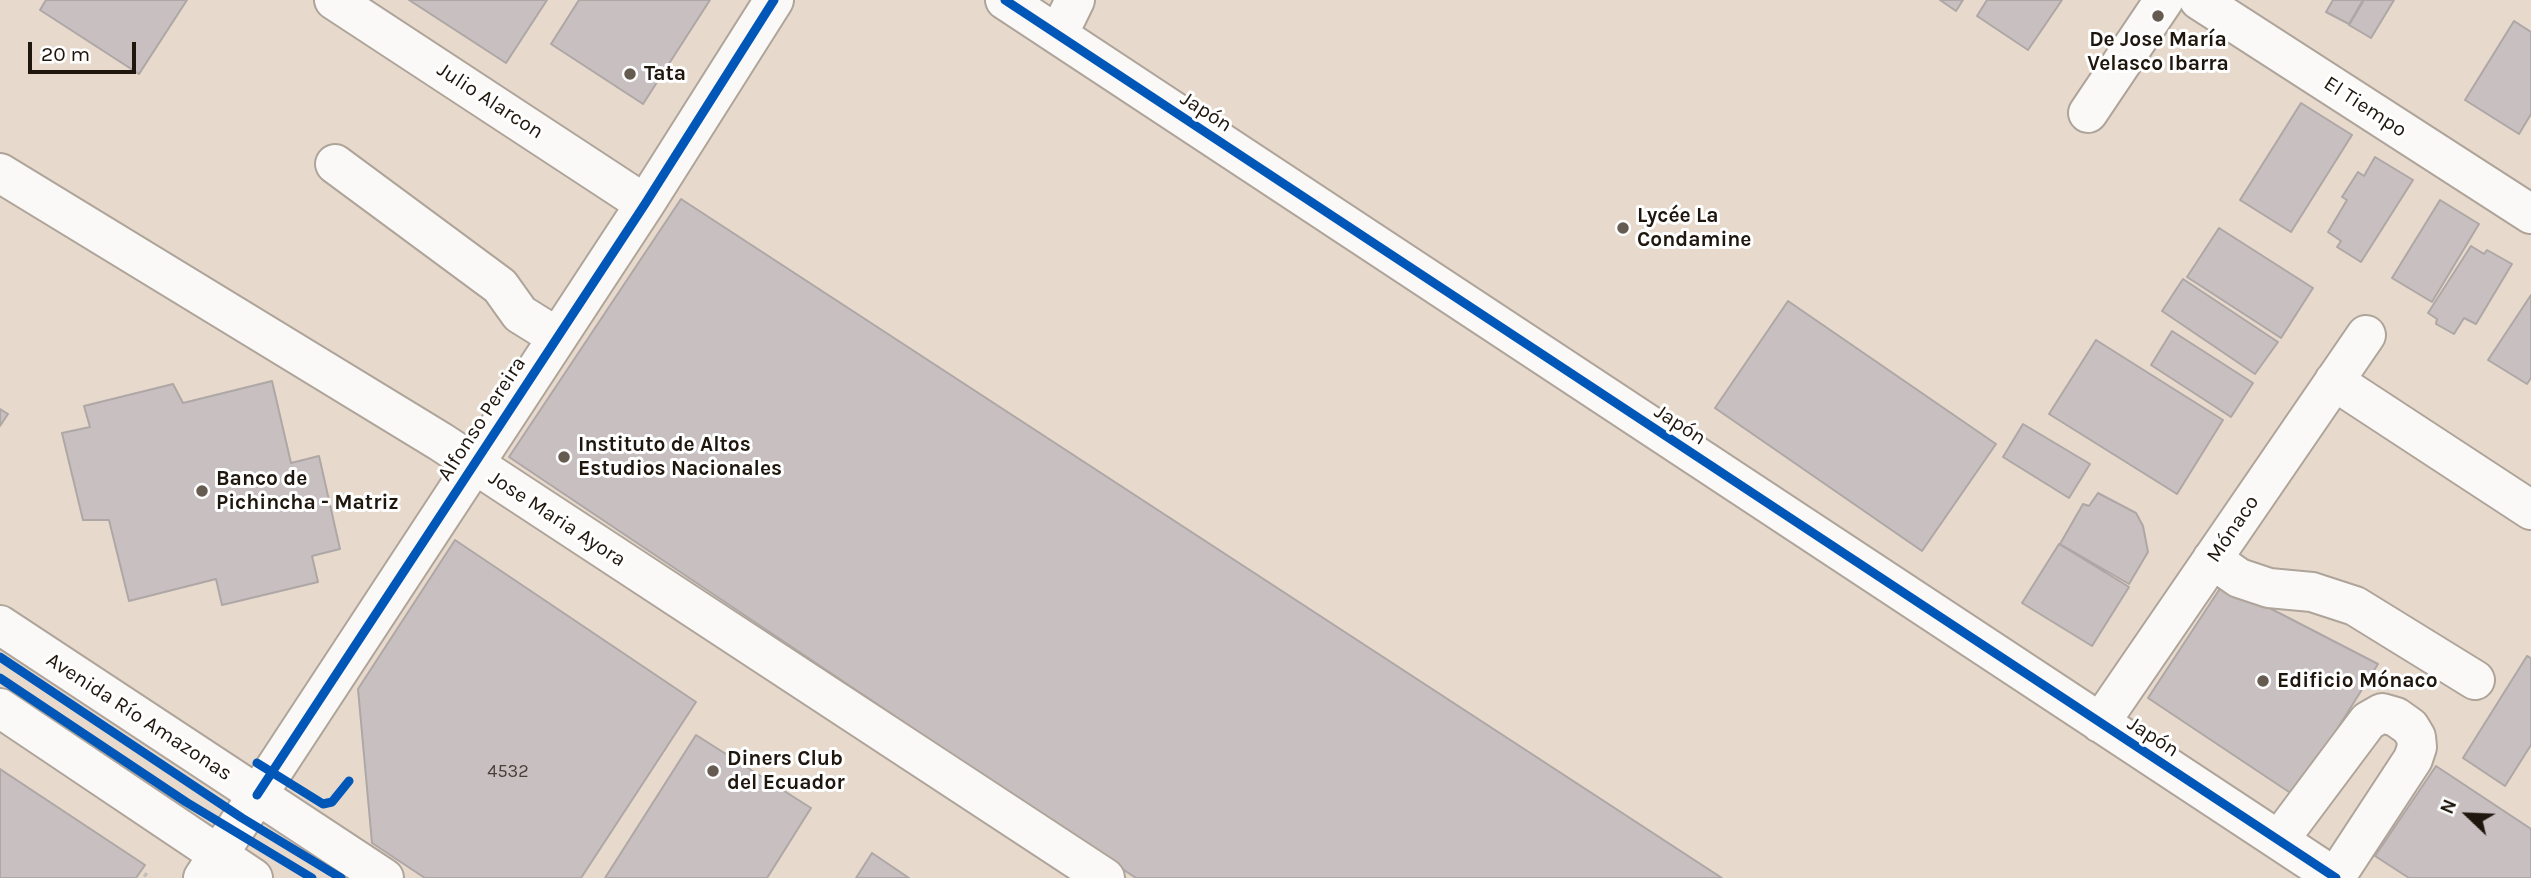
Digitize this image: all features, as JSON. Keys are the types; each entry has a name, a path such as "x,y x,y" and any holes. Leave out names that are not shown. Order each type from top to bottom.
{"street":[{"name":"Julio Alarcon","path":"334,0 645,204"},
{"name":"Alfonso Pereira","path":"210,867 645,204 774,0"},
{"name":"Japón","path":"1004,0 2336,878"},
{"path":"1058,35 1074,0"},
{"path":"2088,113 2164,0"},
{"name":"El Tiempo","path":"2199,0 2531,214"},
{"path":"335,164 500,286 520,314 557,337"},
{"name":"Jose Maria Ayora","path":"0,173 473,463 1105,878"},
{"name":"Mónaco","path":"2100,723 2367,335"},
{"path":"2334,381 2531,510"},
{"path":"2212,559 2239,578 2269,588 2312,592 2355,606 2475,680"},
{"name":"Avenida Río Amazonas","path":"0,625 384,878"},
{"path":"0,708 210,867 253,878"},
{"path":"2279,840 2368,721 2382,713 2396,717 2410,727 2416,737 2417,747 2413,759 2336,878"}],"path":[{"path":"144,874 150,878"}],"building":[{"path":"46,0 187,0 139,74 40,10"},
{"path":"409,0 547,0 506,63"},
{"name":"Tata","path":"579,0 710,0 643,104 551,44"},
{"path":"1940,0 1963,0 1956,11"},
{"path":"1987,0 2062,0 2028,50 1977,16"},
{"path":"2333,0 2363,0 2349,24 2326,12"},
{"path":"2364,0 2394,0 2371,38 2349,25"},
{"path":"2514,21 2531,32 2531,114 2519,134 2465,100"},
{"path":"2301,103 2352,135 2291,232 2240,200"},
{"path":"2375,157 2413,180 2361,262 2337,247 2341,241 2328,232 2347,200 2342,197 2358,172 2364,176"},
{"path":"681,199 1722,878 1136,878 509,457"},
{"path":"2440,200 2479,224 2432,302 2392,278"},
{"path":"2219,228 2313,288 2281,338 2187,277"},
{"path":"2471,246 2484,254 2487,250 2512,264 2476,324 2464,318 2454,334 2436,324 2437,319 2428,313"},
{"path":"2183,279 2278,342 2255,374 2162,311"},
{"path":"2531,295 2531,378 2527,384 2488,360"},
{"path":"1788,301 1996,444 1922,551 1715,408"},
{"path":"2172,331 2253,383 2231,417 2151,365"},
{"path":"2096,340 2223,420 2177,494 2049,414"},
{"name":"Banco de Pichincha - Matriz","path":"272,381 291,463 319,456 340,549 312,556 318,582 222,605 216,579 129,601 109,520 83,520 62,433 90,427 84,406 173,384 183,403"},
{"path":"0,409 8,414 0,426"},
{"path":"2023,424 2090,464 2069,498 2003,457"},
{"path":"2098,493 2136,513 2143,526 2148,552 2129,584 2060,544 2083,504 2089,506"},
{"path":"455,540 696,702 581,878 425,878 372,843 358,689"},
{"path":"2059,544 2129,587 2092,646 2022,603"},
{"name":"Edificio Mónaco","path":"2223,584 2378,664 2295,796 2148,698"},
{"path":"2527,656 2531,658 2531,745 2505,786 2463,758"},
{"name":"Diners Club del Ecuador","path":"696,735 811,808 767,878 605,878"},
{"path":"2436,766 2531,829 2531,878 2409,878 2375,856"},
{"path":"0,769 145,865 136,878 0,878"},
{"path":"872,853 909,878 856,878"}],"cycle path":[{"path":"257,795 645,204 774,0"},
{"path":"1005,0 2336,878"},
{"path":"0,657 242,818 341,878"},
{"path":"0,678 186,802 312,878"},
{"path":"257,763 323,804 332,802 349,781"}],"place":[{"name":"De Jose María Velasco Ibarra","path":"2158,16"},
{"name":"Tata","path":"630,74"},
{"name":"Lycée La Condamine","path":"1623,228"},
{"name":"Instituto de Altos Estudios Nacionales","path":"564,457"},
{"name":"Banco de Pichincha - Matriz","path":"202,491"},
{"name":"Edificio Mónaco","path":"2263,681"},
{"name":"Diners Club del Ecuador","path":"713,771"}]}
